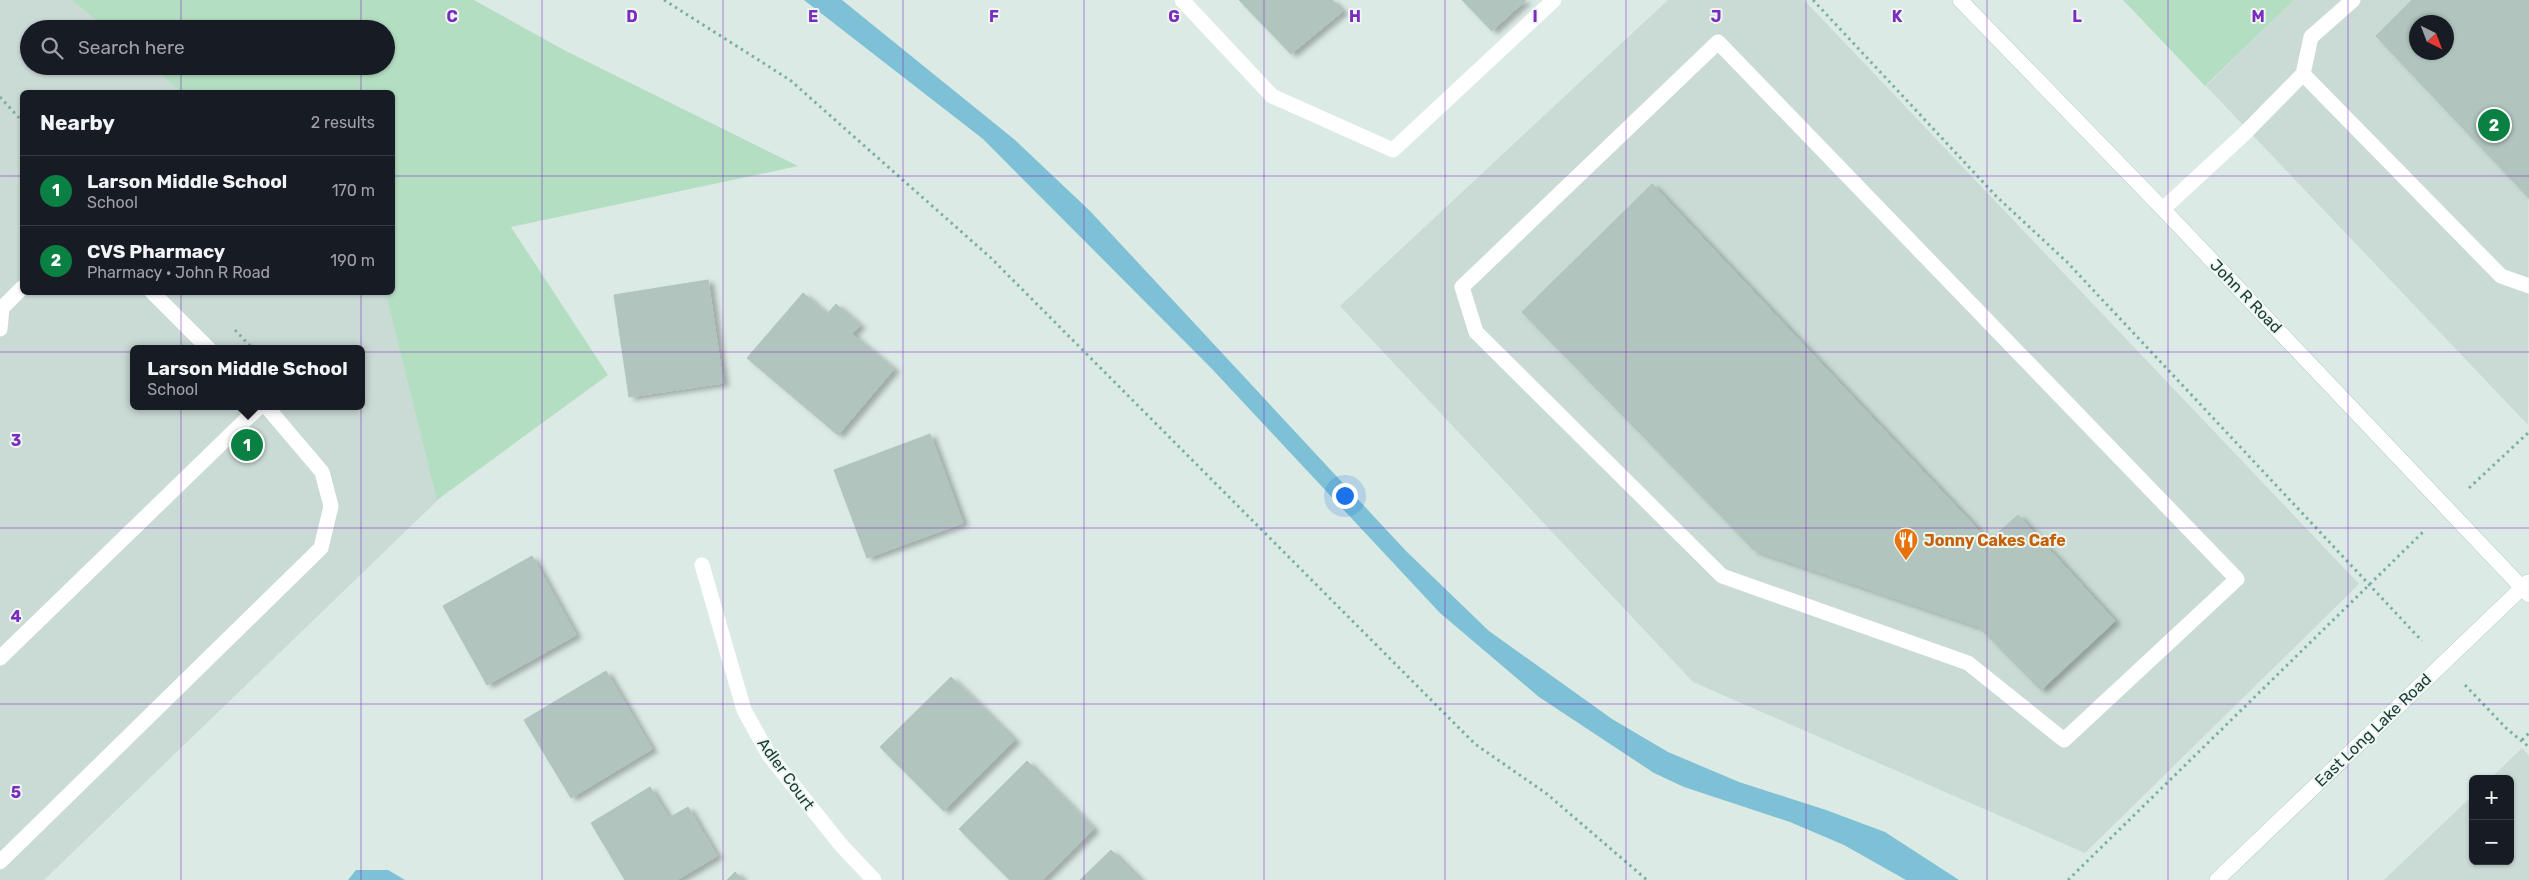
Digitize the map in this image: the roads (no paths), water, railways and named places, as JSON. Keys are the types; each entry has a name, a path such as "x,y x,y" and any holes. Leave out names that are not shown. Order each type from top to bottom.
{"main road":[{"path":"1182,0 1272,96 1393,150 1554,0"},
{"name":"John R Road","path":"1960,0 2527,588"},
{"path":"2163,209 2243,135 2303,74 2312,37 2353,0"},
{"path":"1718,42 2237,579 2064,740 1968,663 1722,576 1476,332 1462,288 1718,42"},
{"path":"2303,74 2501,276 2529,286"},
{"path":"0,329 2,308 20,290"},
{"path":"155,295 205,345"},
{"path":"0,658 256,410"},
{"path":"0,862 321,548 331,506 322,472 269,410"},
{"name":"Adler Court","path":"702,565 744,710 765,748 810,808 874,880"},
{"name":"East Long Lake Road","path":"2217,880 2527,588"}],"water":[{"path":"804,0 842,0 1015,140 1090,211 1406,551 1489,631 1612,719 1668,752 1739,782 1826,810 1885,832 1959,880 1906,880 1844,845 1790,822 1684,787 1654,773 1539,697 1440,613 1213,370 983,139"},
{"path":"356,870 388,870 405,880 348,880"}],"place":[{"name":"CVS Pharmacy","path":"2494,125"},
{"name":"Larson Middle School","path":"247,445"},
{"name":"Jonny Cakes Cafe","path":"1906,561"}]}
